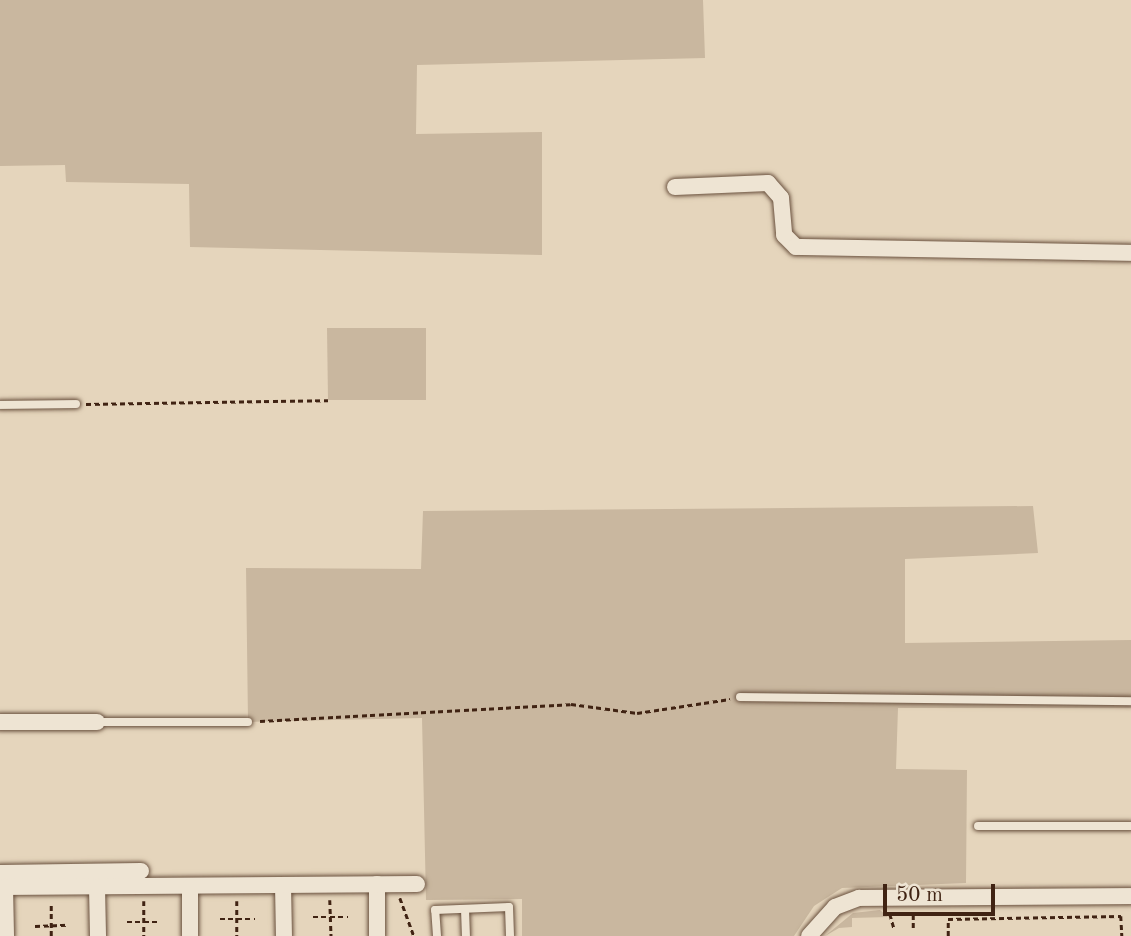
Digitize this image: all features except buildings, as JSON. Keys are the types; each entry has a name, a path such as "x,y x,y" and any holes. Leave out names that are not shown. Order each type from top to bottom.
{"street":[{"path":"675,187 768,183 781,198 783,235 796,247 1131,253"},
{"path":"0,722 97,722"},
{"path":"2,882 141,871"},
{"path":"2,882 97,887 417,884"},
{"path":"2,882 6,936"},
{"path":"377,884 377,936"},
{"path":"283,885 284,936"},
{"path":"97,887 98,936"},
{"path":"190,887 190,936"},
{"path":"809,936 835,907 859,898 1131,896"}],"lane":[{"path":"0,405 76,404"},
{"path":"740,697 1131,701"},
{"path":"97,722 248,722"},
{"path":"978,826 1131,826"},
{"path":"437,936 436,910 509,906 510,936"},
{"path":"465,909 466,936"}],"path":[{"path":"76,404 328,400"},
{"path":"248,722 295,716 570,704 637,713 740,697"},
{"path":"330,893 331,936"},
{"path":"237,894 237,936"},
{"path":"51,895 51,936"},
{"path":"144,895 144,936"},
{"path":"884,910 894,928"},
{"path":"948,936 948,919 1121,916 1122,936"},
{"path":"313,917 348,917"},
{"path":"220,919 255,919"},
{"path":"127,922 162,922"},
{"path":"35,926 68,925"}],"shaded area":[{"path":"0,0 703,0 705,58 417,65 416,134 542,132 542,255 190,247 189,184 66,182 65,165 0,166"},
{"path":"327,328 426,328 426,400 328,400"},
{"path":"1033,506 1038,553 905,559 905,643 1131,640 1131,708 898,708 896,769 967,770 966,883 842,888 814,906 794,936 522,936 522,899 426,900 422,718 248,722 246,568 421,569 423,511"},
{"path":"880,910 888,917 852,918 852,927 839,928 825,936 853,913"}]}
